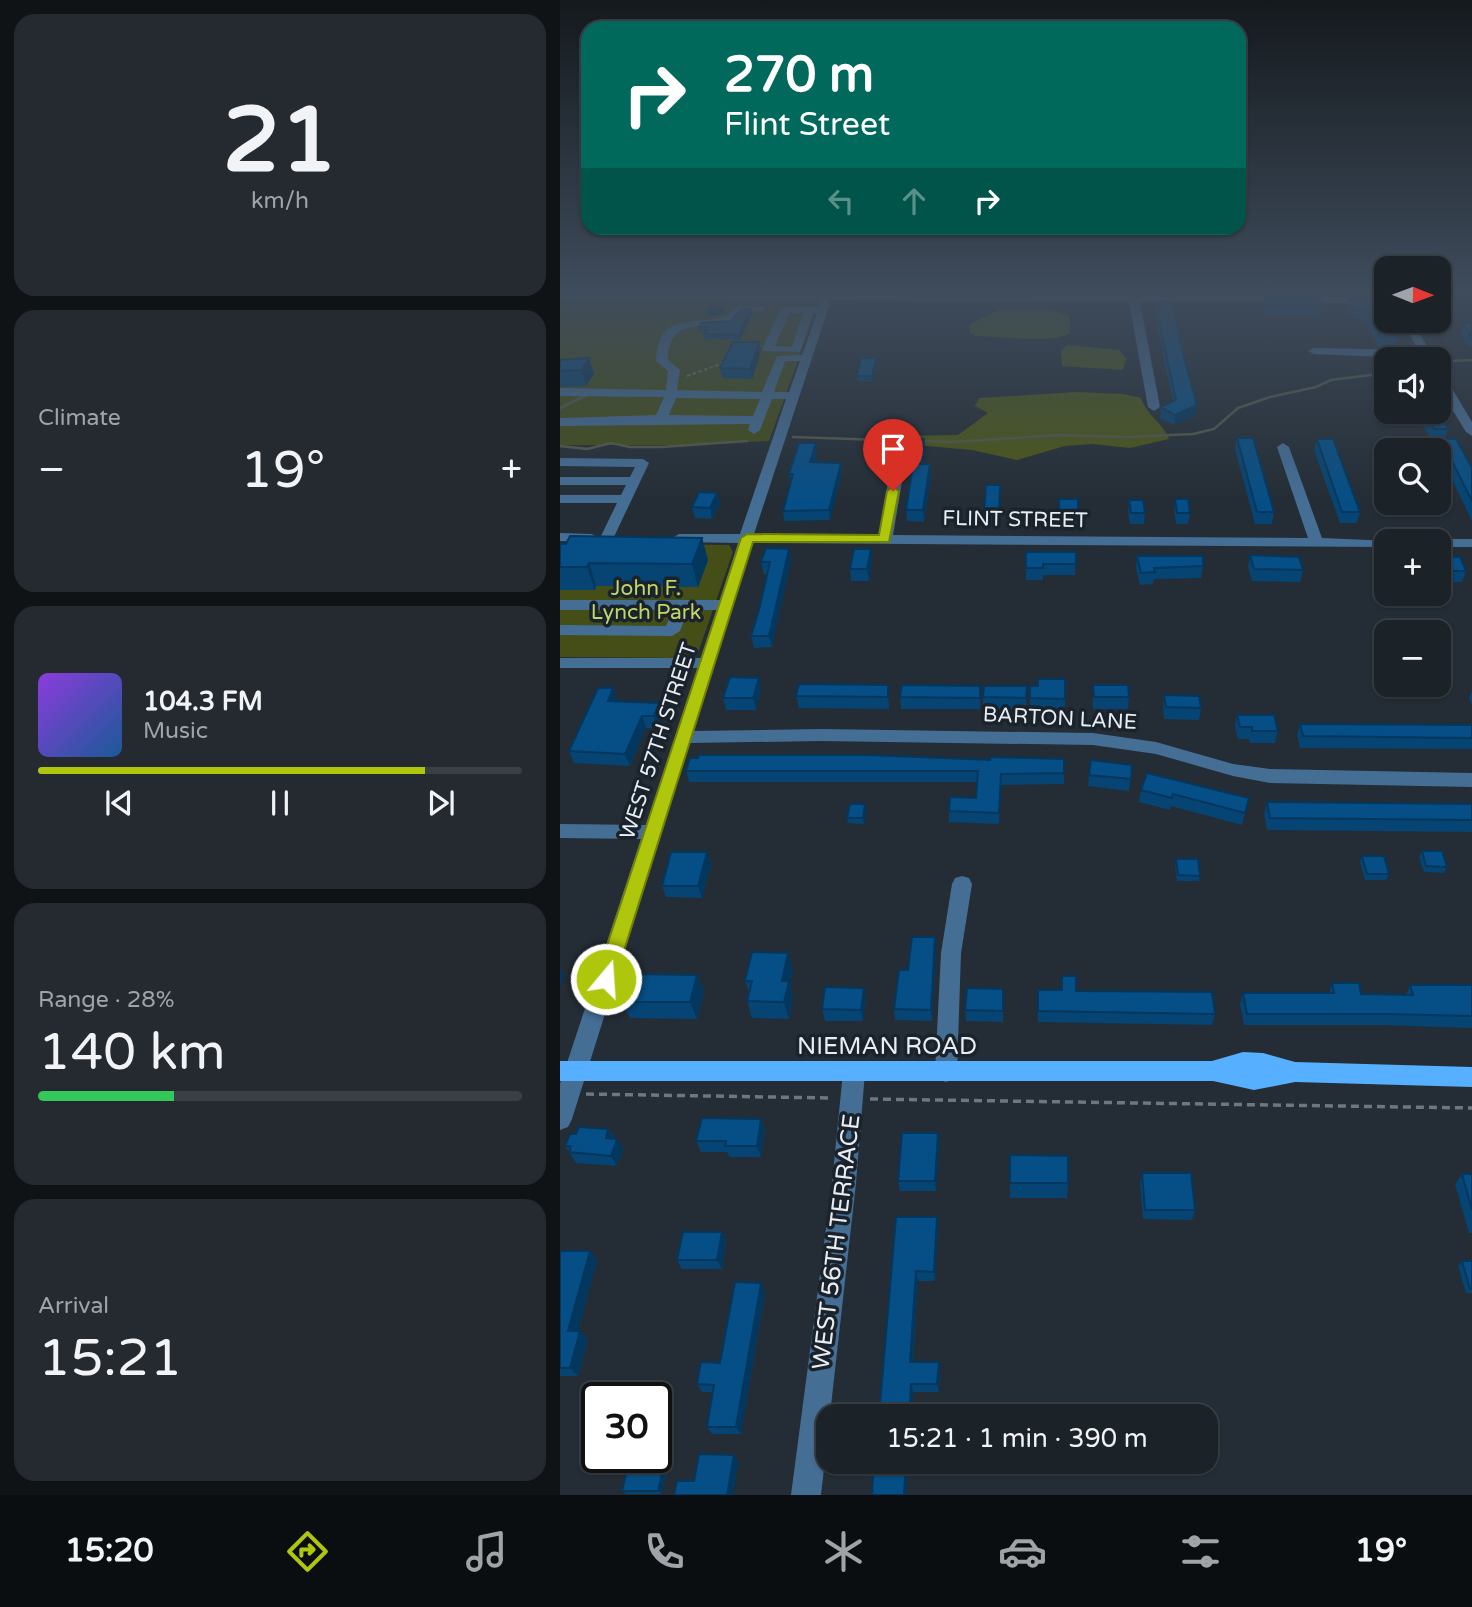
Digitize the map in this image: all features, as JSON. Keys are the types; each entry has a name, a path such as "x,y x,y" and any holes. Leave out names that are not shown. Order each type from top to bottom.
{"main road":[{"name":"NIEMAN ROAD","path":"568,1071 1213,1071 1234,1078 1273,1080 1295,1072 1472,1077"}],"street":[{"path":"661,419 674,380 674,370 665,363"},
{"path":"560,422 661,419 756,425 779,363"},
{"name":"WEST 57TH STREET","path":"560,1119 568,1071 653,832 747,531 804,363"},
{"path":"1146,363 1154,407"},
{"path":"560,392 793,396"},
{"path":"1451,396 1472,432"},
{"path":"1455,403 1472,403"},
{"path":"1283,447 1316,542"},
{"path":"560,462 643,463 607,538"},
{"path":"885,539 897,470"},
{"path":"560,481 634,481"},
{"path":"560,499 625,499"},
{"path":"560,537 629,538"},
{"name":"FLINT STREET","path":"665,538 1374,543"},
{"path":"1451,543 1472,543"},
{"path":"560,605 726,605"},
{"path":"560,630 672,631 681,605"},
{"path":"560,663 707,663"},
{"name":"BARTON LANE","path":"683,737 835,735 1093,739 1156,748 1233,770 1270,776 1472,780"},
{"path":"560,831 653,832"},
{"path":"946,1072 951,953 962,884"},
{"name":"WEST 56TH TERRACE","path":"806,1495 844,1183 854,1072"}],"path":[{"path":"674,380 724,363"},
{"path":"583,1094 832,1098"},
{"path":"873,1099 1472,1108"}],"green space":[{"path":"560,363 797,363 769,441 692,445 560,445"},
{"path":"1062,363 1125,363 1123,370 1062,366"},
{"path":"1078,392 1124,394 1141,398 1169,439 1130,448 1092,444 1065,446 1017,460 972,450 883,442 889,436 958,435 988,413 975,406 979,398"},
{"name":"John F. Lynch Park","path":"560,543 729,545 733,552 699,650 682,658 560,657"}],"building":[{"path":"560,363 586,363 581,370 560,371"},
{"path":"723,363 752,363 750,369 720,368"},
{"path":"860,363 875,363 872,376 857,376"},
{"path":"1168,363 1185,363 1197,405 1175,415 1161,407 1176,400"},
{"path":"1432,424 1445,424 1448,429 1434,429"},
{"path":"908,438 924,439 922,456 905,456"},
{"path":"1237,438 1253,438 1274,512 1257,512"},
{"path":"1317,439 1333,439 1360,512 1342,512"},
{"path":"1451,439 1456,439 1472,468 1472,501 1451,459"},
{"path":"799,443 816,443 810,462 841,463 829,510 783,511 793,474 789,474"},
{"path":"913,464 930,464 923,510 906,510"},
{"path":"986,485 1000,485 999,513 984,513"},
{"path":"699,492 717,493 710,508 692,507"},
{"path":"1059,499 1078,499 1078,514 1059,514"},
{"path":"1175,499 1188,499 1190,513 1177,513"},
{"path":"1129,500 1143,500 1145,513 1131,513"},
{"path":"570,536 702,538 692,564 589,563 587,567 560,567 560,544 566,544"},
{"path":"766,548 789,549 769,636 751,636 770,562 761,562"},
{"path":"854,549 871,549 867,569 850,569"},
{"path":"1026,552 1076,552 1076,564 1043,564 1043,568 1026,568"},
{"path":"1250,555 1299,557 1303,570 1254,569"},
{"path":"1137,556 1203,556 1203,566 1154,568 1155,572 1141,573"},
{"path":"1451,557 1460,557 1466,571 1451,571"},
{"path":"730,677 759,678 753,698 723,698"},
{"path":"1038,679 1065,679 1065,699 1030,698 1030,686 1038,686"},
{"path":"799,684 888,685 888,697 796,696"},
{"path":"902,685 980,686 980,698 900,697"},
{"path":"1093,685 1128,685 1129,697 1094,697"},
{"path":"984,686 1027,686 1026,698 983,697"},
{"path":"598,688 613,688 608,701 659,703 654,716 642,716 625,754 569,751"},
{"path":"1164,695 1199,696 1201,708 1166,707"},
{"path":"1237,715 1274,715 1278,731 1252,731 1252,727 1240,727"},
{"path":"1300,724 1472,725 1472,738 1303,736"},
{"path":"699,755 1064,759 1064,773 1001,774 999,813 949,811 950,797 976,798 978,771 686,771 690,758 698,758"},
{"path":"1091,760 1132,765 1131,779 1089,775"},
{"path":"1147,773 1249,798 1245,813 1173,794 1172,798 1141,790"},
{"path":"1267,802 1472,804 1472,820 1270,818"},
{"path":"850,804 865,804 863,818 847,818"},
{"path":"1422,851 1442,851 1447,867 1426,866"},
{"path":"671,852 707,852 698,886 662,886"},
{"path":"1362,856 1384,856 1389,874 1367,874"},
{"path":"1176,859 1198,859 1200,876 1178,875"},
{"path":"912,937 935,937 931,1010 894,1009 899,970 908,970"},
{"path":"752,952 788,953 782,981 789,981 784,1002 747,1001 752,981 745,981"},
{"path":"630,974 697,975 690,1002 622,1002"},
{"path":"1062,976 1076,976 1076,991 1212,992 1215,1014 1038,1011 1038,990 1062,990"},
{"path":"1332,983 1359,983 1361,994 1413,995 1410,985 1472,985 1472,1016 1247,1014 1243,993 1334,993"},
{"path":"825,987 864,988 861,1010 822,1009"},
{"path":"967,988 1003,989 1003,1011 965,1010"},
{"path":"702,1118 761,1119 757,1146 725,1146 726,1141 696,1141"},
{"path":"579,1127 608,1129 606,1138 617,1139 611,1156 569,1152 571,1146 565,1146 570,1134 576,1134"},
{"path":"902,1133 938,1133 935,1181 898,1181"},
{"path":"1010,1155 1068,1156 1068,1183 1010,1183"},
{"path":"1142,1173 1191,1173 1195,1210 1145,1210"},
{"path":"1462,1174 1472,1174 1472,1210"},
{"path":"896,1217 937,1217 934,1272 916,1271 910,1362 939,1362 937,1384 911,1384 910,1404 880,1404"},
{"path":"683,1232 722,1232 717,1260 677,1260"},
{"path":"560,1251 590,1251 568,1331 580,1331 570,1368 560,1368"},
{"path":"1462,1261 1472,1261 1472,1289 1470,1289"},
{"path":"735,1282 761,1283 736,1427 707,1427 714,1385 697,1384 701,1362 720,1363"},
{"path":"699,1454 734,1455 727,1495 674,1495 677,1481 694,1481"},
{"path":"626,1473 662,1473 658,1491 622,1491"},
{"path":"873,1474 905,1474 904,1495 872,1495"}],"waterway":[{"path":"919,441 953,442 1058,435 1127,437 1193,434 1214,429 1238,408 1270,397 1316,387 1331,380 1374,375"},
{"path":"560,408 585,396"},
{"path":"793,437 911,441"},
{"path":"560,446 587,449 611,443 630,447 661,447 747,441"}],"route":[{"path":"606,979 747,538 885,539 893,491"}]}
